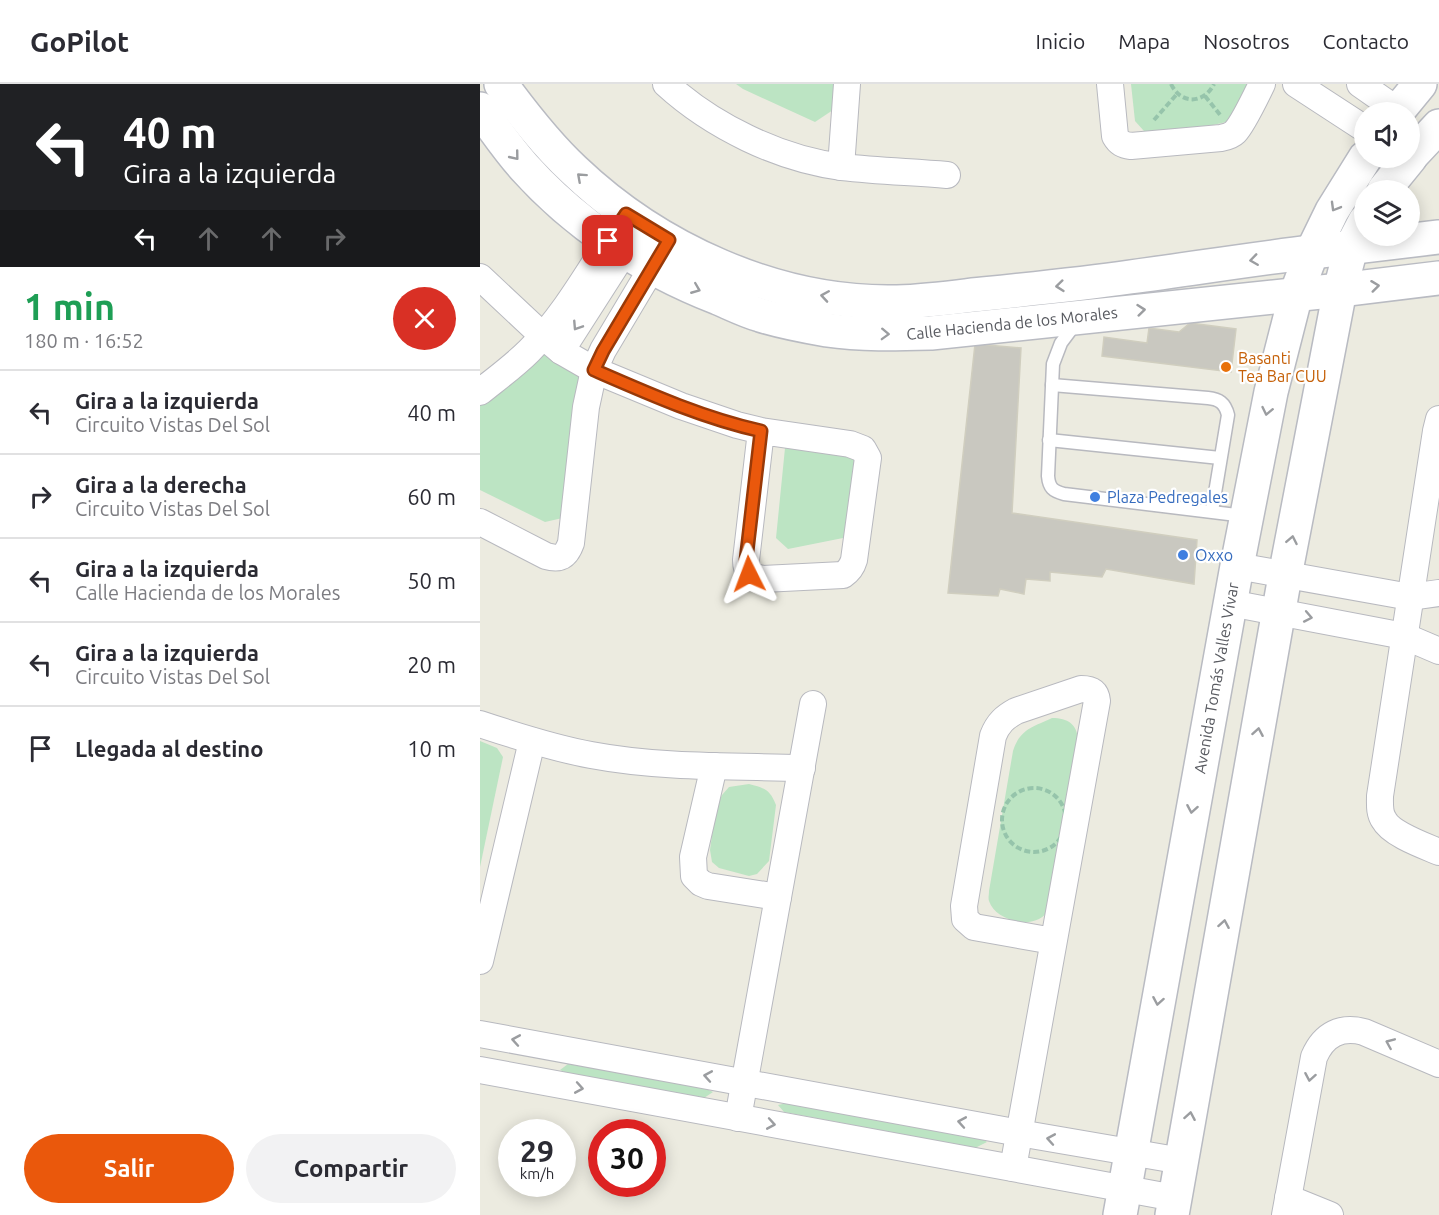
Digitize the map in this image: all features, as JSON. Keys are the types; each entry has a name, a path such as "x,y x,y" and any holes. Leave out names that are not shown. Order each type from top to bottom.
{"main road":[{"name":"Calle Hacienda de los Morales","path":"501,84 554,150 589,183 646,226 711,262 746,276 784,288 833,298 891,302 1081,284 1312,252 1354,236"},
{"path":"1417,102 1420,84"},
{"name":"Calle Hacienda de los Morales","path":"480,109 524,167 548,191 575,216 628,254 689,287 758,315 793,324 828,330 873,333 931,333 1439,278"},
{"name":"Avenida Tomás Valles Vivar","path":"1122,1202 1246,516 1271,392 1296,294 1312,252 1332,211 1359,168"},
{"name":"Calle Hacienda de los Morales","path":"1420,236 1439,237"},
{"path":"1174,1206 1285,576 1340,290 1354,246"}],"street":[{"path":"666,84 710,118 742,136 777,150 841,167 947,175"},
{"path":"841,167 847,84"},
{"path":"1110,84 1115,136 1118,142 1131,146 1229,136 1239,126 1262,84"},
{"path":"1360,84 1378,102"},
{"path":"1299,85 1354,122"},
{"path":"480,522 546,556 555,558 564,556 569,550 589,386 603,351 628,254 646,226"},
{"path":"480,392 529,351 552,344 576,291 628,254 646,226"},
{"path":"480,277 552,344 594,370 641,391 713,418 761,431 850,444 863,449 868,458 854,561 849,572 843,575 763,579 749,574 746,560 761,431"},
{"path":"1439,419 1380,796 1380,809 1384,822 1409,839 1439,852"},
{"path":"1237,566 1410,597 1439,593"},
{"path":"1336,622 1342,585"},
{"path":"1230,603 1404,636 1439,651"},
{"path":"1013,1168 1097,701 1093,692 1088,689 1081,689 1017,711 1008,715 996,728 964,906 965,919 974,927 1053,941"},
{"path":"738,1118 813,704"},
{"path":"480,724 532,741 623,760 663,764 802,768"},
{"path":"480,961 532,741"},
{"path":"714,766 693,857 694,876 700,883 708,886 778,897"},
{"path":"1330,1215 1286,1207 1314,1056 1319,1045 1339,1031 1351,1029 1364,1032 1439,1064"},
{"path":"480,1034 1182,1161"},
{"path":"480,1070 1013,1168 1122,1202 1174,1206"}],"lane":[{"path":"1080,317 1061,343 1053,364 1048,484 1052,489 1056,492 1246,516"},
{"path":"1052,385 1208,398 1222,402 1228,414 1212,512"},
{"path":"1049,440 1220,458"}],"path":[{"path":"1171,84 1177,94 1191,99 1205,96 1214,84"},
{"path":"1037,788 1057,797 1066,817 1065,828 1061,838 1046,850 1036,853 1026,851 1009,841 1004,832 1003,812 1007,801 1015,794 1025,789 1037,788"},
{"path":"999,834 1006,791"},
{"path":"1061,850 1069,806"}],"green space":[{"path":"736,84 836,84 833,110 815,122"},
{"path":"1131,84 1250,84 1234,113 1226,122 1156,132 1144,131 1135,121"},
{"path":"549,352 581,370 567,517 545,522 480,490 480,400 537,354"},
{"path":"792,440 859,455 851,528 843,538 788,549 776,538 785,448"},
{"path":"1052,718 1063,719 1071,723 1076,730 1078,740 1051,904 1039,919 1018,922 997,913 989,901 989,891 1013,751 1023,733"},
{"path":"480,741 497,748 503,757 480,867"},
{"path":"749,784 766,790 776,805 769,861 757,874 749,876 719,868 712,862 710,850 716,807 722,795 729,787"},
{"path":"568,1064 702,1087 713,1092 704,1098 573,1076 560,1070"},
{"path":"787,1103 975,1135 987,1142 975,1148 784,1112 778,1105"}],"building":[{"path":"1190,323 1236,329 1231,372 1102,356 1104,337 1147,343 1149,328 1179,332"},
{"path":"975,344 1021,348 1012,513 1197,540 1194,584 1106,569 1102,577 1050,572 1050,581 1026,579 1024,594 1000,589 998,596 948,593"}],"place":[{"name":"Basanti Tea Bar CUU","path":"1226,367"},
{"name":"Plaza Pedregales","path":"1095,497"},
{"name":"Oxxo","path":"1183,555"}],"route":[{"path":"608,241 626,214 669,240 594,370 641,391 713,418 761,431 746,560 749,574"}]}
